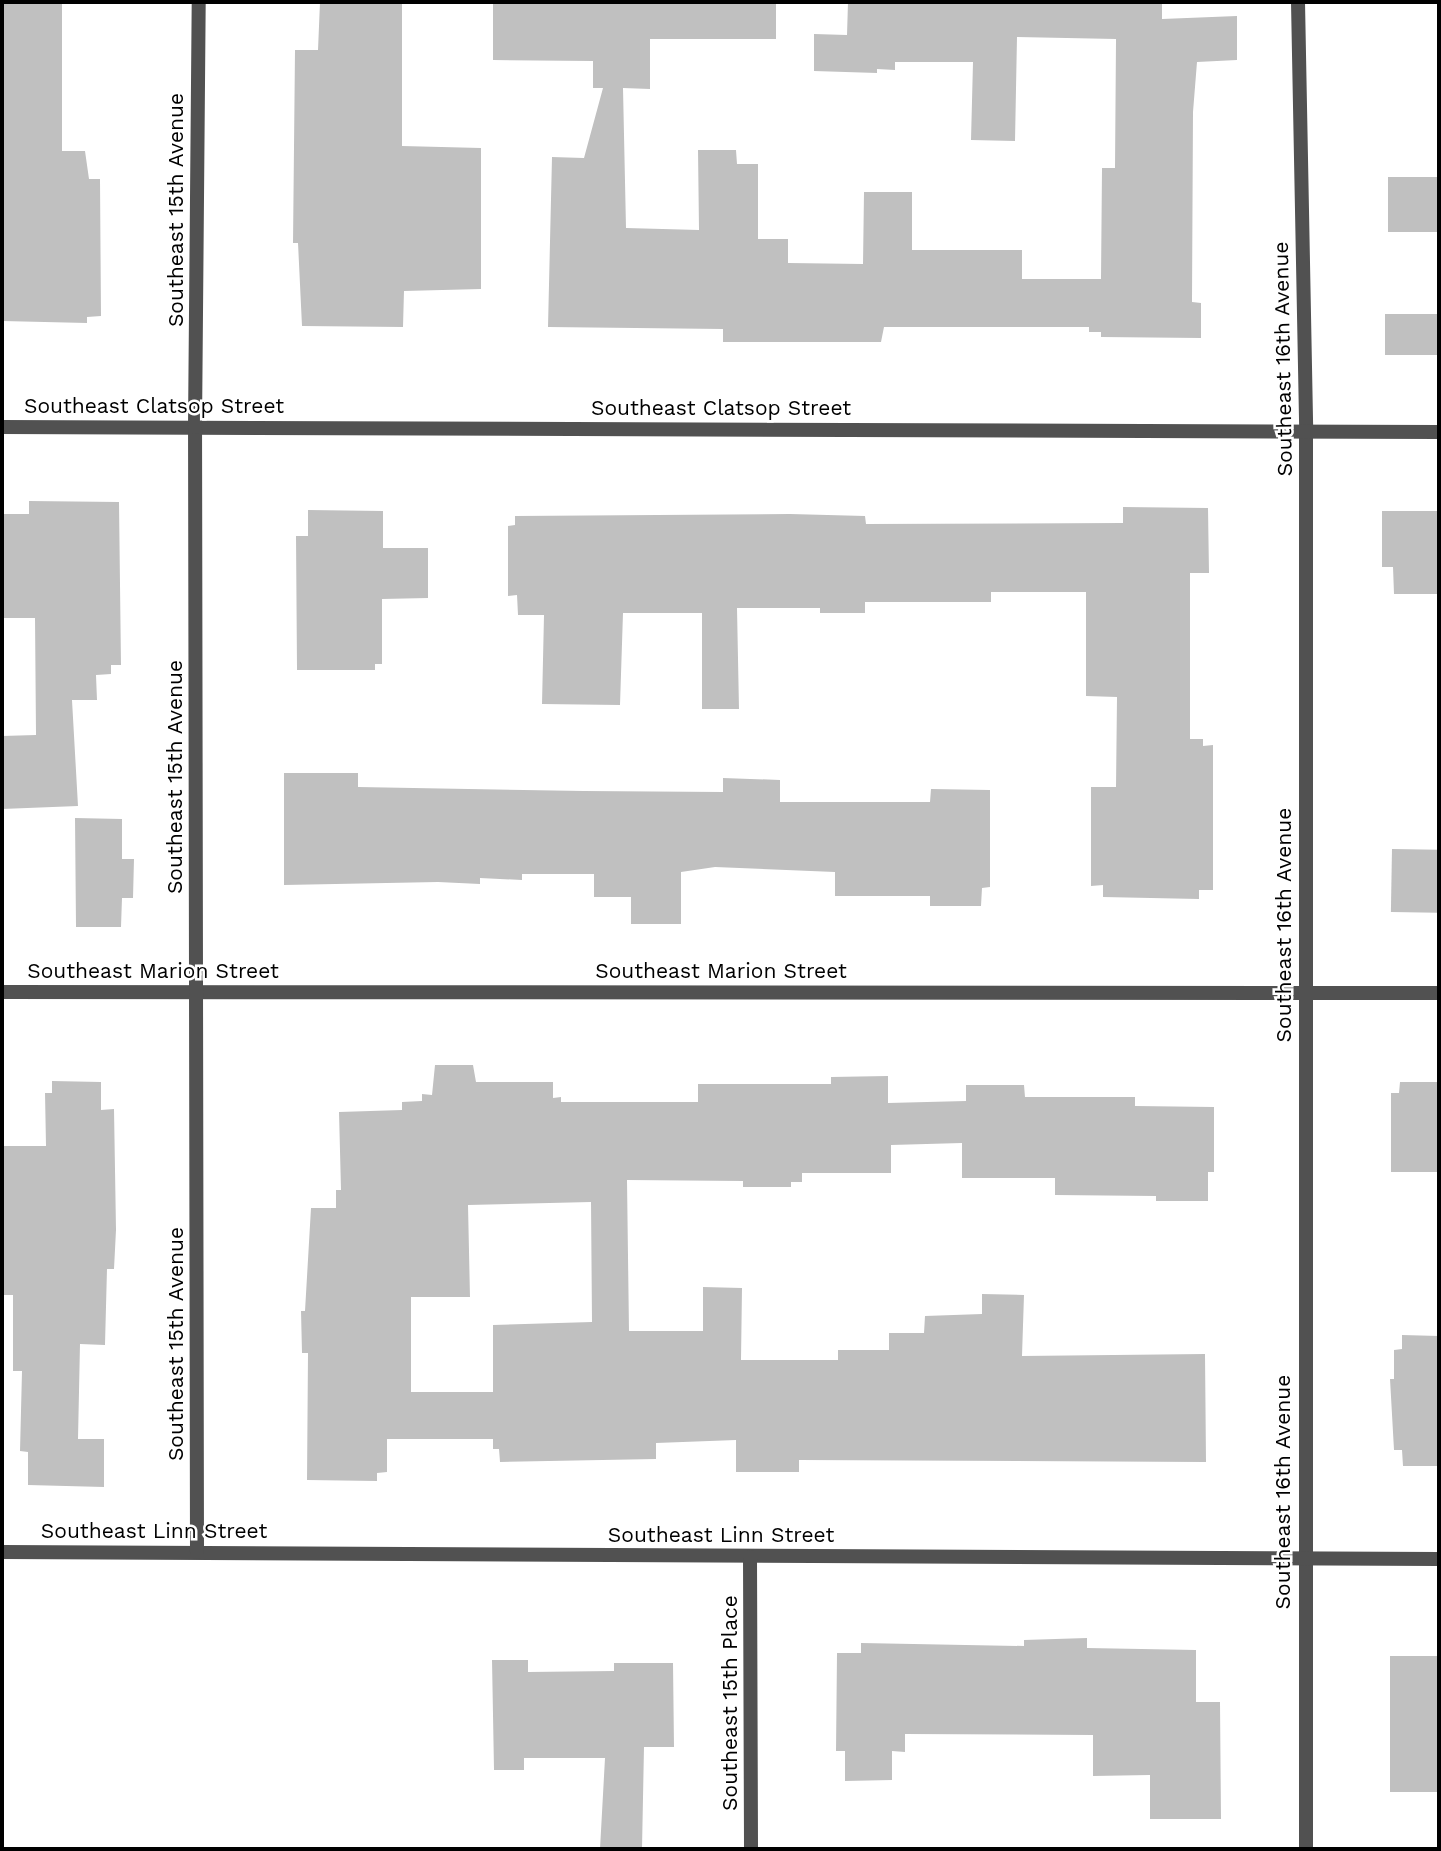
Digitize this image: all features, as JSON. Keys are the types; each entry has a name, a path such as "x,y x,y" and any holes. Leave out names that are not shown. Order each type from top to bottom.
{"street":[{"name":"Southeast 15th Avenue","path":"197,1552 195,427 199,2"},
{"name":"Southeast 16th Avenue","path":"1298,2 1306,432 1306,1849"},
{"name":"Southeast Clatsop Street","path":"2,427 1439,432"},
{"name":"Southeast Marion Street","path":"2,992 1439,993"},
{"name":"Southeast Linn Street","path":"2,1552 1439,1559"},
{"name":"Southeast 15th Place","path":"750,1557 751,1849"}],"building":[{"path":"2,2 62,2 62,151 85,151 89,179 100,179 101,316 87,317 87,323 2,321"},
{"path":"320,2 402,2 402,146 481,148 481,289 404,291 403,327 302,326 298,243 293,243 295,50 318,50"},
{"path":"493,2 776,2 776,39 650,39 650,89 623,88 626,228 699,230 698,150 736,150 737,164 758,164 758,239 788,239 788,263 863,264 864,192 912,192 912,250 1022,250 1022,279 1101,279 1102,168 1115,168 1116,39 1017,37 1015,141 971,140 973,62 895,62 895,70 877,69 877,73 814,71 814,34 847,35 848,2 1162,2 1162,19 1237,16 1237,60 1197,62 1193,112 1192,302 1201,303 1201,338 1101,337 1101,332 1089,332 1089,327 884,327 881,342 723,342 723,329 548,327 552,157 584,158 603,88 593,88 593,61 493,60"},
{"path":"1388,177 1439,177 1439,232 1388,232"},
{"path":"1385,314 1439,314 1439,355 1385,355"},
{"path":"29,501 119,502 121,665 111,665 111,674 96,675 97,700 72,700 78,806 2,809 2,736 36,735 35,618 2,618 2,514 29,514"},
{"path":"1123,507 1208,508 1209,573 1190,573 1190,739 1203,739 1203,746 1213,745 1213,890 1199,890 1199,899 1103,897 1103,885 1091,886 1091,787 1116,787 1117,697 1086,696 1086,592 991,592 991,602 865,602 865,613 820,613 820,608 737,608 739,709 702,709 702,613 623,613 620,705 542,704 544,615 518,615 517,595 508,596 508,526 515,525 515,516 790,514 865,516 866,524 1123,523"},
{"path":"308,510 383,511 383,548 428,548 428,598 382,599 382,664 375,664 375,670 297,670 296,536 308,536"},
{"path":"1382,511 1439,511 1439,594 1394,594 1393,567 1382,567"},
{"path":"284,773 358,773 358,787 584,791 723,792 723,778 780,780 780,802 930,802 931,789 990,790 990,887 982,888 981,906 930,906 930,896 835,896 835,872 715,867 681,872 681,924 631,924 631,897 594,897 594,874 522,874 522,880 480,878 480,884 438,882 284,885"},
{"path":"75,818 122,819 122,859 134,859 133,898 122,898 121,927 76,927"},
{"path":"1392,849 1439,850 1438,913 1391,912"},
{"path":"435,1065 473,1065 476,1082 553,1082 553,1098 561,1097 561,1102 698,1102 698,1084 831,1084 831,1077 888,1076 888,1103 966,1101 966,1085 1024,1085 1025,1097 1135,1097 1135,1106 1214,1107 1214,1172 1208,1172 1208,1201 1156,1201 1156,1196 1055,1195 1055,1178 962,1178 962,1143 891,1145 891,1173 802,1173 802,1182 791,1182 791,1187 743,1187 743,1181 627,1180 629,1331 703,1331 703,1287 742,1288 741,1360 838,1360 838,1350 889,1350 889,1333 924,1333 925,1316 982,1314 982,1294 1024,1295 1022,1356 1205,1354 1206,1462 799,1460 799,1472 736,1472 736,1440 656,1443 656,1459 500,1462 499,1449 493,1449 493,1439 387,1439 387,1472 377,1473 377,1481 307,1480 308,1353 302,1353 301,1311 305,1311 311,1208 336,1208 336,1190 341,1190 339,1112 402,1110 402,1102 422,1101 422,1094 432,1095","holes":["591,1202 592,1322 493,1325 493,1392 411,1392 411,1297 470,1297 468,1205"]},
{"path":"52,1081 101,1082 101,1110 114,1109 116,1230 114,1269 107,1269 105,1345 80,1344 78,1439 104,1439 104,1487 28,1485 28,1452 20,1451 22,1371 13,1371 13,1295 2,1295 2,1146 46,1146 45,1093 52,1093"},
{"path":"1400,1082 1439,1082 1439,1172 1391,1172 1391,1093 1399,1093"},
{"path":"1402,1335 1439,1336 1439,1466 1403,1466 1402,1450 1394,1450 1390,1379 1394,1379 1394,1350 1402,1349"},
{"path":"1087,1638 1087,1648 1196,1650 1196,1702 1220,1702 1221,1819 1150,1819 1150,1775 1093,1776 1093,1735 905,1734 905,1752 892,1751 892,1780 845,1781 845,1751 836,1751 837,1653 861,1653 861,1643 1024,1646 1024,1640"},
{"path":"1390,1656 1439,1656 1439,1792 1390,1792"},
{"path":"492,1660 528,1660 528,1672 614,1671 614,1663 673,1663 674,1747 644,1747 642,1849 600,1849 605,1758 524,1758 524,1770 494,1770"}]}
